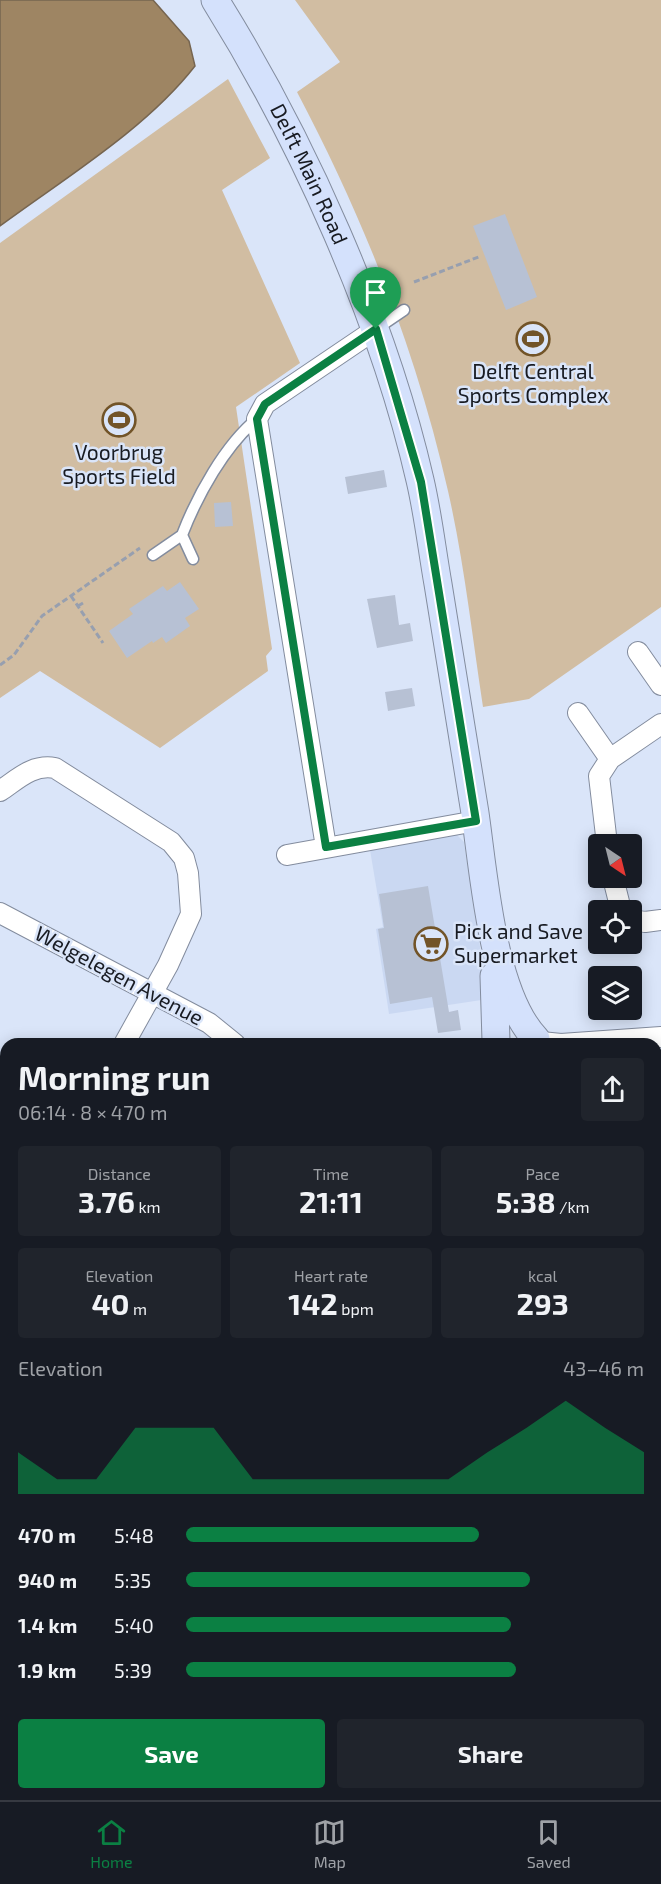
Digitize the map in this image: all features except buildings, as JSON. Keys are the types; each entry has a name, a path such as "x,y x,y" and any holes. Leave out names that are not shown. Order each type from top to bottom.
{"street":[{"name":"Delft Main Road","path":"215,0 289,135 376,329 421,482 491,921 495,1038"},
{"path":"326,847 257,419 265,404 376,329"},
{"path":"638,652 661,685"},
{"path":"578,713 610,759"},
{"path":"605,834 598,785 603,767 610,759 661,724"},
{"path":"0,791 29,771 38,768 55,768 179,849 188,873 191,914 173,956 127,1038"},
{"path":"287,855 476,821"},
{"name":"Welgelegen Avenue","path":"0,913 209,1023 228,1038"},
{"path":"642,922 661,920"},
{"name":"Delft Main Road","path":"491,921 517,1013 537,1038"},
{"path":"504,1038 512,1034 526,1038"}],"lane":[{"path":"376,329 404,310"},
{"path":"155,554 182,535 188,519 233,440 257,419"},
{"path":"182,535 193,559"}],"path":[{"path":"414,282 481,255"},
{"path":"0,665 14,655 42,616 149,542 155,554"},
{"path":"71,596 103,643"},
{"path":"78,606 83,603"}],"shaded area":[{"path":"0,0 153,0 189,41 195,66 153,111 129,132 0,226"},
{"name":"Delft Central Sports Complex","path":"295,0 661,0 661,607 529,699 483,707 454,517 420,387 386,286 366,237 297,92 340,62"},
{"name":"Voorbrug Sports Field","path":"228,79 270,158 222,190 300,363 236,407 272,649 266,656 268,671 160,748 40,671 0,698 0,243"},
{"path":"455,833 464,842 488,999 389,1014 376,929 383,927 369,844"}],"place":[{"name":"Delft Central Sports Complex","path":"533,339"},
{"name":"Voorbrug Sports Field","path":"119,420"},
{"name":"Pick and Save Supermarket","path":"431,944"}],"route":[{"path":"376,329 421,482 476,821 326,847 257,419 265,404 376,329"}]}
